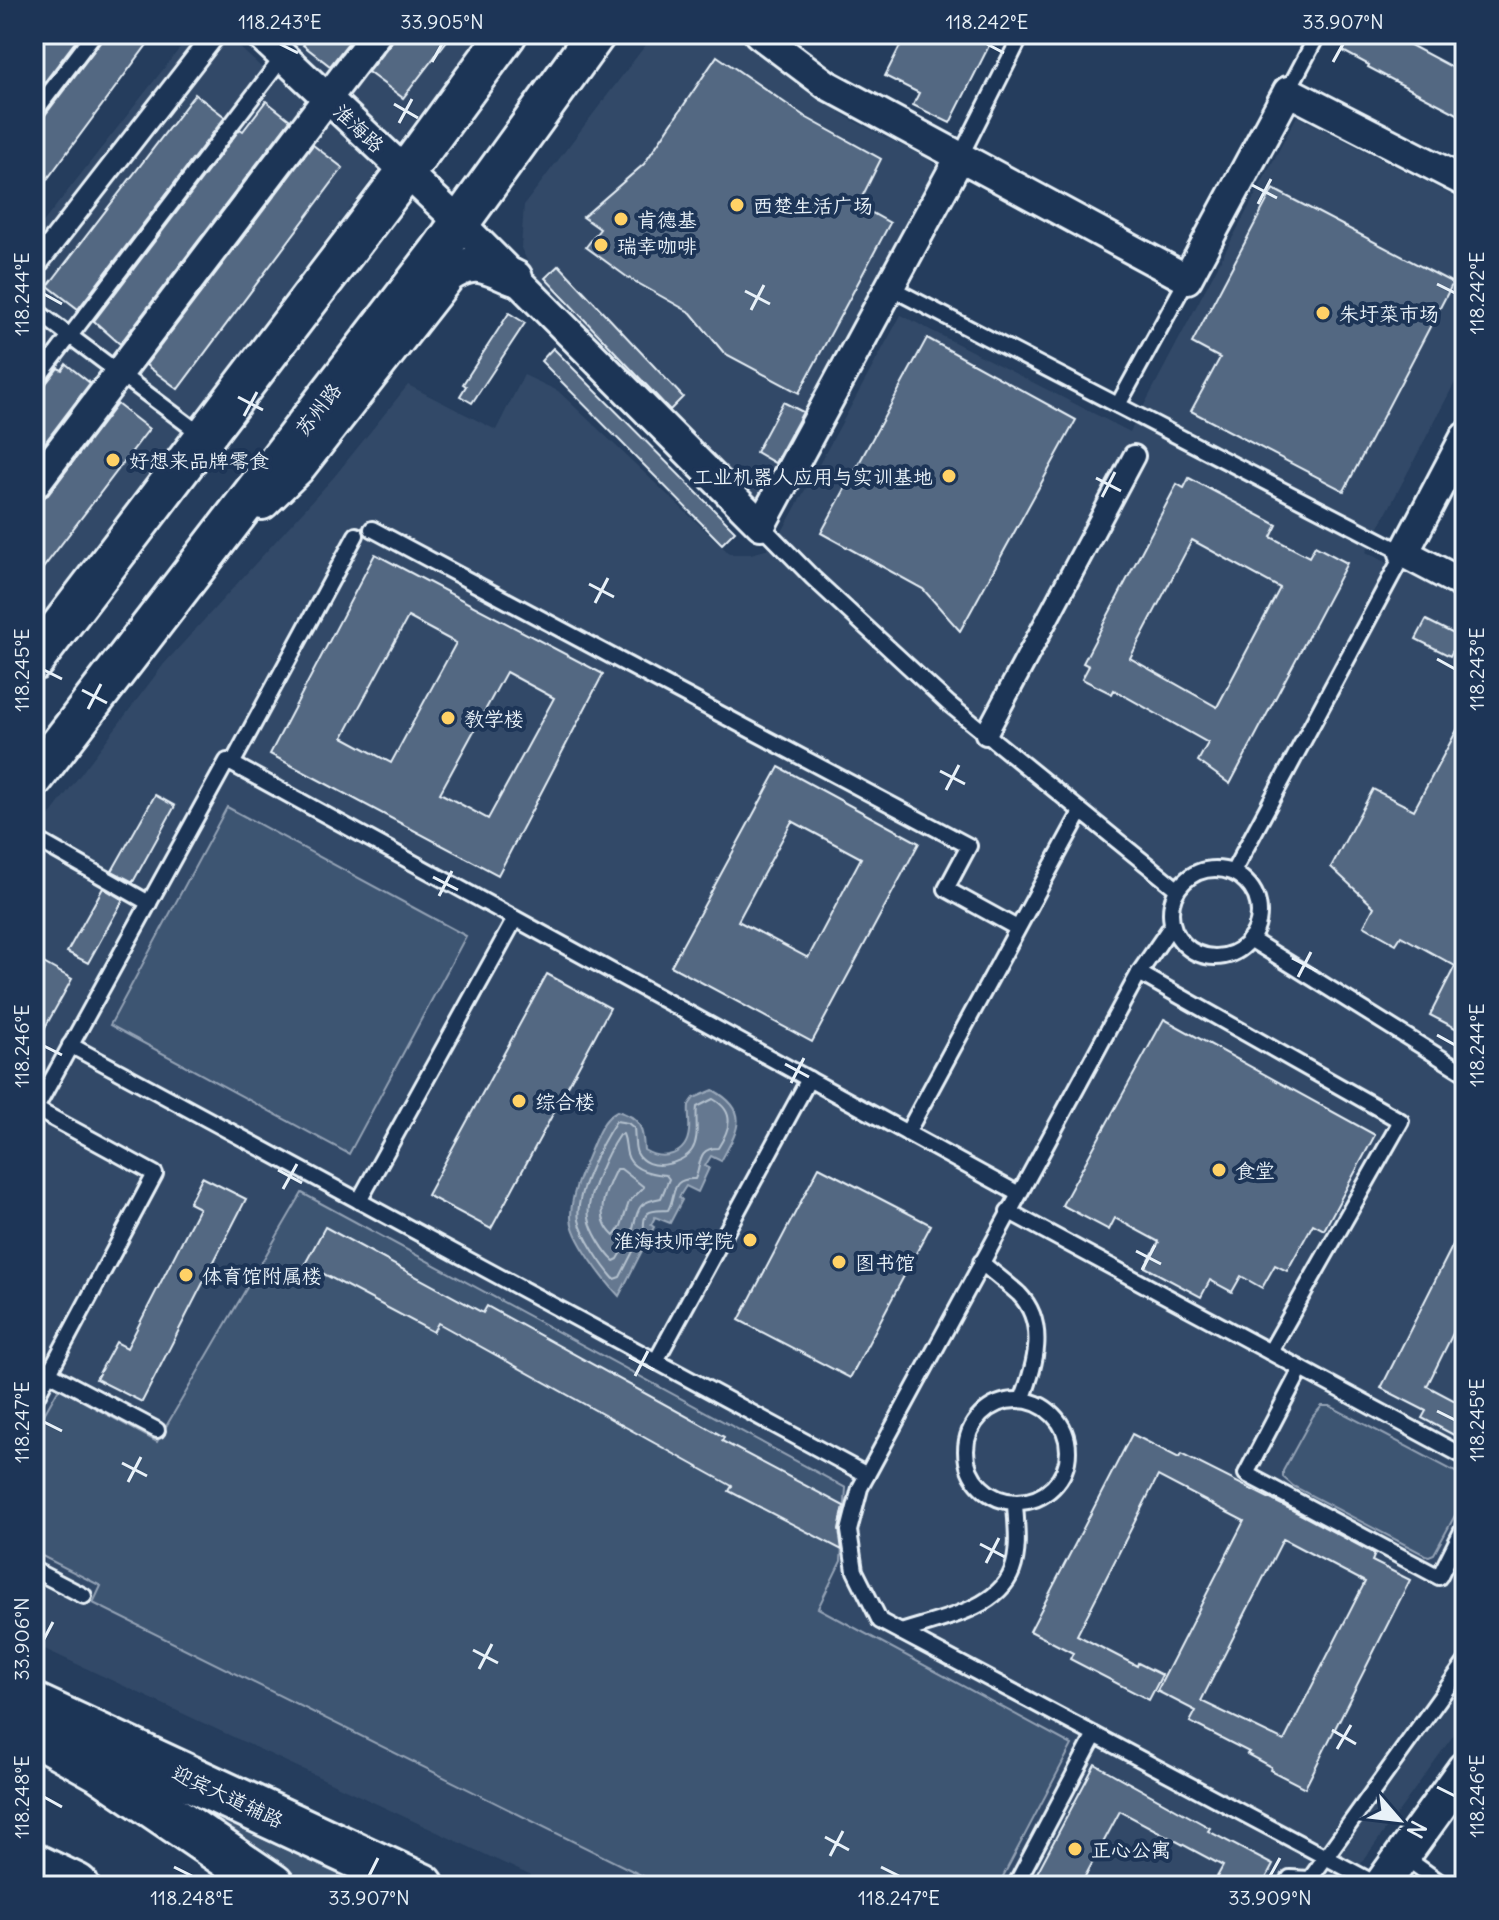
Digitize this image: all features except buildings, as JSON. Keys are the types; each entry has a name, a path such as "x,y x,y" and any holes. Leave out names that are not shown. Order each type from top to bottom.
{"main road":[{"path":"34,661 406,172 507,34"},
{"name":"苏州路","path":"34,778 460,223 596,34"},
{"name":"迎宾大道辅路","path":"34,1706 422,1886"},
{"path":"34,1732 100,1769 272,1886"},
{"path":"34,1866 76,1886"}],"street":[{"path":"34,267 215,34"},
{"name":"淮海路","path":"259,34 460,223 761,525"},
{"path":"34,485 376,34"},
{"path":"759,34 827,85 1187,279 1288,91 1465,182"},
{"path":"761,525 960,157"},
{"path":"201,561 297,468 448,275 463,265 477,263 515,278"},
{"path":"1465,437 1404,553 1465,585"},
{"path":"986,734 1134,456"},
{"path":"1380,1886 1465,1769"}],"lane":[{"path":"34,113 94,34"},
{"path":"960,157 1022,34"},
{"path":"1288,91 1318,34"},
{"path":"34,383 283,57"},
{"path":"1118,405 1187,279"},
{"path":"889,287 1404,553 1233,872"},
{"path":"34,309 204,437"},
{"path":"761,525 824,588 986,734 1177,889"},
{"path":"372,529 969,846 946,889 1017,928"},
{"path":"232,764 356,535"},
{"path":"34,1401 155,1174 35,1110 227,761 1017,1193"},
{"path":"907,1133 1081,812"},
{"path":"34,838 149,903"},
{"path":"1208,869 1233,872 1244,879 1258,901 1257,927 1250,939 1228,955 1200,955 1178,938 1172,925 1170,913 1177,889 1196,872 1208,869"},
{"path":"359,1201 515,919"},
{"path":"1172,925 1139,973 1017,1193 860,1488 849,1531 855,1571 880,1621 1380,1886"},
{"path":"1250,939 1465,1073"},
{"path":"1139,973 1401,1121 1270,1352"},
{"path":"70,1045 867,1475"},
{"path":"656,1361 809,1079"},
{"path":"1008,1211 1465,1457"},
{"path":"981,1262 1021,1296 1032,1315 1037,1338 1036,1362 1022,1400"},
{"path":"1301,1369 1246,1474 1439,1577 1465,1525"},
{"path":"49,1373 157,1430"},
{"path":"1022,1400 1039,1404 1053,1415 1063,1429 1068,1454 1060,1479 1048,1492 1033,1500 1015,1503 985,1492 967,1464 966,1448 969,1432 990,1407 1006,1401 1022,1400"},
{"path":"901,1632 961,1612 988,1599 1005,1584 1017,1548 1015,1503"},
{"path":"34,1570 84,1596"},
{"path":"1286,1886 1290,1878 1310,1879 1465,1663"},
{"path":"1015,1886 1095,1735"},
{"path":"1403,1856 1445,1886"}],"shaded area":[{"path":"191,34 225,34 274,79 308,34 481,34 34,627 34,234"},
{"name":"西楚生活广场","path":"654,34 734,34 848,118 934,165 936,176 761,509 534,275 521,248 524,205"},
{"name":"淮海技师学院","path":"1297,116 1465,202 1465,363 1366,552 1465,604 1465,1719 1345,1886 553,1886 34,1644 34,836 164,664 334,477 408,385 496,430 524,375 558,391 730,554 766,550 782,532 901,315 1130,432"},
{"path":"227,807 466,936 349,1154 110,1025"},
{"path":"302,1193 846,1488 841,1561 818,1608 1072,1745 998,1886 663,1886 93,1603 101,1586 34,1552 34,1432 59,1388 157,1442"},
{"path":"1322,1406 1330,1406 1465,1477 1465,1497 1434,1554 1425,1555 1293,1486 1283,1477 1283,1471 1313,1416"},
{"path":"145,1783 364,1886 286,1886"}],"water":[{"path":"713,1090 733,1106 737,1114 738,1122 732,1140 721,1161 711,1156 698,1192 686,1186 670,1223 655,1217 651,1225 654,1227 619,1296 582,1247 572,1226 577,1184 597,1134 617,1111 631,1116 639,1124 644,1150 658,1155 672,1154 684,1146 687,1139 689,1105 694,1098"}],"place":[{"name":"西楚生活广场","path":"737,205"},
{"name":"肯德基","path":"621,219"},
{"name":"瑞幸咖啡","path":"601,245"},
{"name":"朱圩菜市场","path":"1323,313"},
{"name":"好想来品牌零食","path":"113,460"},
{"name":"工业机器人应用与实训基地","path":"949,476"},
{"name":"教学楼","path":"448,718"},
{"name":"综合楼","path":"519,1101"},
{"name":"食堂","path":"1219,1170"},
{"name":"淮海技师学院","path":"750,1240"},
{"name":"图书馆","path":"839,1262"},
{"name":"体育馆附属楼","path":"186,1275"},
{"name":"正心公寓","path":"1075,1849"}]}
